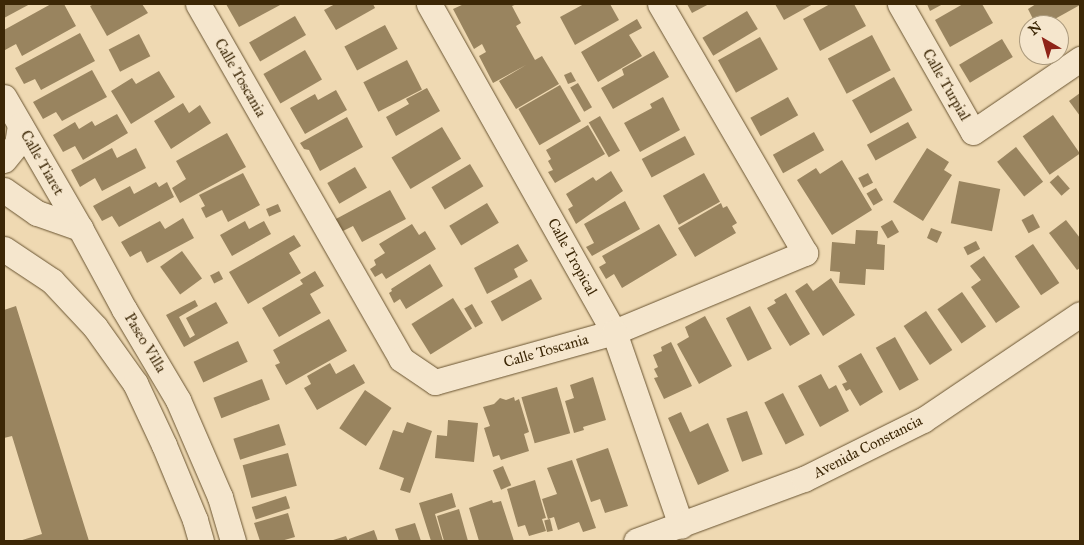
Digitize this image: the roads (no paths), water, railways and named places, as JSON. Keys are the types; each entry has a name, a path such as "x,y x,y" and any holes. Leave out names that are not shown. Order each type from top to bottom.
{"street":[{"name":"Calle Toscania","path":"198,4 401,359 436,382 614,332 805,252 660,4"},
{"name":"Calle Tropical","path":"429,4 614,332 681,526"},
{"name":"Calle Turpial","path":"900,4 973,132 1080,59"},
{"name":"Calle Tiaret","path":"4,97 80,228"},
{"path":"4,160 17,144 20,124"},
{"path":"4,190 37,213 80,228"},
{"name":"Paseo Villa","path":"80,228 124,309 178,400 220,497 233,541"},
{"name":"Paseo Villa","path":"4,249 52,281 95,327 135,383 164,445 202,541"},
{"name":"Avenida Constancia","path":"636,541 681,526 804,479 923,420 1080,314"}]}
